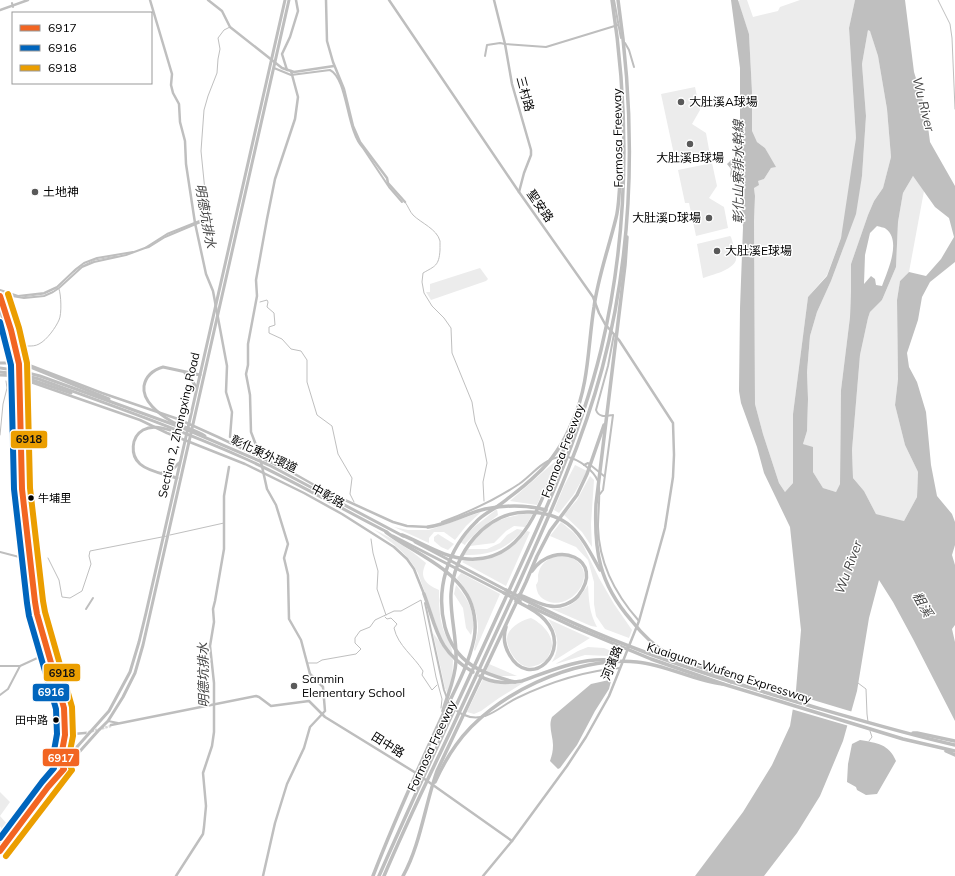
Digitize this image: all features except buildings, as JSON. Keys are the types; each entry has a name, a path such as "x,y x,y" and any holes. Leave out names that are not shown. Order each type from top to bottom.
{"highway":[{"name":"Formosa Freeway","path":"379,876 534,538 582,417 600,351 612,296 621,229 624,166 624,128 621,82 613,0"},
{"name":"Formosa Freeway","path":"384,876 538,540 577,448 596,390 610,333 617,296 628,214 630,148 628,83 618,0"},
{"path":"402,535 456,557 478,559 501,552 515,543 531,523 563,452 586,380 594,305 617,216 620,180 624,166"},
{"path":"602,574 596,541 595,525 598,486 625,265 628,214"},
{"path":"515,682 498,678 475,669 452,645 443,619 443,578 457,544 476,521 519,490 550,461 574,420"},
{"path":"403,876 415,849 429,794 437,771 544,542 550,531 577,495 587,474 601,432 606,423"},
{"path":"428,527 502,506 538,508 546,510 563,519 588,546 617,604 640,631 669,655 714,673 731,682"},
{"path":"440,720 452,683 456,663 451,596 452,585 462,555 481,530 495,520 514,513 526,512 548,514 563,519"},
{"path":"373,876 440,720 466,665 474,638 475,619 470,601 462,588 448,574 386,532"},
{"path":"505,591 552,607 559,606 572,602 576,598 585,586 588,575 582,563 573,556 558,554 544,558 535,566 526,582"},
{"path":"505,591 545,619 552,632 554,645 550,658 541,667 526,669 516,663 506,648 504,635 511,614"},
{"name":"Kuaiguan-Wufeng Expressway","path":"505,591 549,614 651,659 722,684 902,739 955,751"},
{"path":"424,594 440,640 452,656 466,668 484,678 500,682 522,681 562,667 586,661 600,660 647,664 712,683 722,684"},
{"name":"Kuaiguan-Wufeng Expressway","path":"549,614 652,656 731,682 908,734 955,745"},
{"path":"429,794 456,744 481,717 498,704 534,684 556,674 582,666 598,663 618,662"},
{"path":"908,734 917,733 955,741"},
{"path":"940,748 955,755"}],"main road":[{"name":"Section 2, Zhangxing Road","path":"0,851 48,787 98,731 108,722 135,673 143,645 181,479 196,388 285,0"},
{"name":"Section 2, Zhangxing Road","path":"190,426 204,376 289,0"},
{"path":"0,295 11,330 20,376 22,489 36,608 61,714 63,746 60,762 64,769"},
{"path":"0,310 7,332 15,375 18,482 32,606 47,653"},
{"path":"0,363 18,364 41,372 105,397 119,407"},
{"path":"204,376 163,367 153,371 147,378 144,388 147,399 158,412 171,421 201,433 210,439"},
{"name":"彰化東外環道","path":"0,368 20,370 35,374 252,462 307,489 386,532 505,591"},
{"path":"184,371 190,377 196,388"},
{"name":"彰化東外環道","path":"0,372 20,374 39,379 210,439 283,472 505,591"},
{"path":"0,375 20,376 101,404 119,407"},
{"path":"181,479 144,468 135,459 132,448 136,436 143,430 158,427 182,433"},
{"name":"Section 2, Zhangxing Road","path":"44,785 57,768 76,749 109,711 130,672 139,642 180,461 187,441"},
{"path":"159,473 171,471 180,461"},
{"path":"63,735 57,768 64,769"},
{"path":"63,746 66,749 76,749"},
{"path":"0,843 44,785 58,757"}],"street":[{"name":"聖安路","path":"389,0 519,192 593,297 601,317 673,422"},
{"name":"三村路","path":"494,0 505,44 512,84 532,155 524,173 519,192"},
{"path":"613,0 620,34 629,50 634,67"},
{"path":"485,56 487,45 500,43 546,47 618,25"},
{"path":"274,68 291,75 330,70 334,72 342,88 351,126 358,143 363,148 389,187 402,202"},
{"path":"0,295 24,298 44,296 53,292 82,267 94,262 126,255 145,248 167,234 210,218 198,222"},
{"path":"0,290 18,296 44,293 56,287 80,266 97,258 134,252"},
{"path":"600,494 603,490 613,415 602,416 599,415 596,410 608,366 614,334"},
{"name":"中彰路","path":"18,364 29,365 178,420 218,437 263,460 293,473 323,490 393,522 407,526 428,527"},
{"name":"中彰路","path":"20,376 25,380 140,420 187,441 231,458 260,471 342,514 394,547 407,559 414,569 424,594"},
{"path":"98,405 102,393"},
{"path":"109,410 115,398"},
{"name":"河濱路","path":"483,876 512,841 567,766 586,736 608,696 621,668 639,621 665,528 673,478 673,422"},
{"path":"428,527 454,518 495,498 525,480 546,462 554,458 569,457 591,470 599,484 600,494 598,527 603,559 617,592 626,606 639,621"},
{"path":"584,465 588,464 604,476"},
{"path":"0,552 23,558 30,556"},
{"path":"424,594 444,690 451,704 457,711 466,716 478,718 491,714 514,699 549,683 595,671 621,668"},
{"path":"86,609 94,598"},
{"path":"0,666 20,666 47,653"},
{"path":"0,694 8,689 20,666"},
{"name":"田中路","path":"108,722 122,723 256,696 271,706 306,700 311,702 322,714 416,774 512,841"},
{"path":"111,726 122,723"},
{"path":"63,735 85,732"}],"shaded area":[{"path":"747,0 753,17 778,11 780,7 800,0 855,0 849,28 856,138 852,192 841,238 827,275 808,297 793,414 793,483 785,492 779,483 755,404 754,188 758,181 764,179 771,168 775,167 765,148 757,142 751,131 752,92 749,34 738,1"},
{"path":"868,30 870,30 878,56 887,109 891,157 883,188 874,201 868,215 851,264 850,317 841,390 840,484 836,492 823,488 813,472 813,448 803,444 807,431 807,372 810,336 817,312 843,249 862,176 866,116 862,64"},
{"path":"695,87 700,110 692,124 706,133 710,155 676,164 661,94"},
{"path":"712,163 717,186 709,198 724,207 728,228 696,236 689,203 685,203 678,170"},
{"path":"913,176 924,191 909,272 900,281 897,300 898,379 895,405 905,445 918,472 917,497 904,521 876,514 864,491 853,478 852,450 860,355 868,318 870,312 882,300 896,267 898,222 903,193"},
{"name":"大肚溪E球場","path":"730,236 736,255 734,264 722,272 703,278 697,244"},
{"path":"480,268 488,279 486,281 431,300 426,292 430,292 430,284"},
{"path":"556,461 537,505 510,501 551,465"},
{"path":"575,465 587,471 574,494 559,513 554,510"},
{"path":"590,476 594,480 591,524 592,547 582,532 564,515 577,500"},
{"path":"497,509 498,515 478,531 465,545 460,542 474,527"},
{"path":"481,512 466,526 455,540 444,532 434,532 429,538 429,543 394,527 408,530 429,530"},
{"path":"533,513 525,527 514,526 506,531 494,543 470,546 483,531 497,522 513,516"},
{"path":"561,522 574,533 582,543 599,578 614,604 632,630 629,638 605,629 596,616 594,604 594,582 588,560 576,547 550,536"},
{"path":"373,529 401,544 426,563 423,576 427,583 439,590 440,618 451,647 452,655 443,642 418,573 414,566 398,548"},
{"path":"517,529 523,530 517,537 504,547 490,553 464,555 468,549 487,549 500,543 507,535"},
{"path":"527,531 530,532 506,586 462,562 485,559 499,554 511,547"},
{"path":"438,534 454,544 448,550 441,547 434,541 434,537"},
{"path":"556,556 566,556 572,558 580,565 584,573 583,582 579,590 572,597 555,603 541,597 537,592 536,585 542,565 547,560"},
{"path":"461,573 500,594 475,651 478,631 477,616 469,596 457,578"},
{"path":"456,585 471,608 473,628 471,635 466,628 463,608 454,594"},
{"path":"588,585 591,611 597,627 591,626 552,609 559,609 574,603"},
{"path":"531,618 545,629 550,636 552,645 547,660 536,666 529,667 517,661 511,653 507,639 509,631 512,628"},
{"path":"548,619 590,638 552,662 557,651 557,640"},
{"path":"433,633 453,660 452,681 447,693 445,688"},
{"path":"588,647 604,648 616,653 609,656 585,655 556,664 578,651"},
{"path":"489,664 517,676 496,676 486,672"},
{"path":"483,679 500,684 523,683 481,711 474,714 467,712"},
{"path":"0,792 10,802 0,816"},
{"path":"0,816 8,825 3,831 0,826"}],"water":[{"path":"731,0 738,0 749,34 752,92 752,131 757,142 765,148 776,167 771,168 764,179 758,181 759,185 754,188 755,404 779,483 785,492 793,483 793,414 808,297 827,276 841,238 856,138 849,28 855,0 905,0 914,72 926,111 930,142 955,186 955,262 930,282 922,297 918,320 907,353 909,367 917,382 926,412 931,465 937,496 952,514 955,522 955,545 952,555 955,565 955,625 952,629 955,642 955,721 913,639 879,580 869,618 857,691 843,741 820,796 797,833 764,876 695,876 743,812 772,765 790,726 796,690 801,630 790,527 764,473 757,447 741,403 739,391 743,227 740,195 730,176 731,169 727,164 736,153 738,140 741,133 740,68","holes":["868,30 870,31 878,56 887,109 891,157 883,188 874,201 868,215 851,264 850,317 841,390 840,484 836,492 823,488 813,472 813,447 803,444 807,431 807,372 810,336 817,312 831,281 856,214 862,176 866,116 862,64","913,176 935,207 949,218 954,237 941,259 926,276 909,272 900,281 897,300 898,379 895,405 905,445 918,472 917,497 904,521 876,514 864,491 853,478 852,450 860,355 870,312 882,300 896,267 898,222 903,193","877,226 886,229 891,234 893,241 892,257 882,286 876,285 875,279 871,276 864,284 865,255 870,233"]},
{"path":"609,680 611,681 609,689 595,711 577,745 558,769 550,761 553,747 551,727 552,717 591,684"},
{"path":"860,740 882,745 890,751 896,761 877,794 866,795 847,782 848,764 852,744"}],"pier":[{"path":"793,694 853,712 849,726 791,709"}],"waterway":[{"path":"0,10 28,0"},
{"name":"明德坑排水","path":"150,0 172,74 171,85 173,93 179,104 180,122 185,141 186,164 195,223 206,274 213,291 227,366 226,392 232,412 230,437"},
{"path":"208,0 222,11 230,27 282,68 294,72 334,66"},
{"path":"287,70 282,54 290,37 298,11 296,0"},
{"name":"彰化山寮排水幹線","path":"326,0 327,41 333,62 344,89 353,126 360,142 387,178 388,183 405,202"},
{"path":"938,0 950,24 955,109"},
{"path":"204,218 206,214 203,200 205,191 201,151 204,110 217,73 220,49 218,38 224,30 230,27"},
{"path":"263,876 275,823 287,784 304,748 310,727 325,711 323,687 310,674 301,640 289,619 288,575 284,558 288,544 276,505 267,489 259,453 251,432 250,395 246,374 248,365 248,344 257,296 256,280 267,219 275,179 295,119 298,97 291,71"},
{"path":"405,202 413,215 436,233 440,241 439,259 436,265 423,273 422,282 424,293 432,306 444,318 451,328 452,353 472,402 475,422 483,442 487,463 483,482 484,501"},
{"path":"82,266 95,260 117,256"},
{"path":"74,272 80,267"},
{"path":"22,297 44,294 57,288"},
{"path":"18,348 39,344 45,340 53,330 61,313 59,289"},
{"path":"2,293 11,295"},
{"path":"260,302 267,300 267,307 274,313 275,325 269,327 269,333 282,339 291,349 301,351 307,360 307,382 317,415 332,426 338,454 352,478 350,494 354,502"},
{"path":"0,435 3,404 7,388 6,381"},
{"name":"明德坑排水","path":"176,876 203,834 204,827 206,806 203,773 212,746 214,732 214,683 210,646 214,622 213,609 224,549 224,496 229,467"},
{"path":"170,535 224,523"},
{"path":"48,558 59,580 62,597 70,598 82,591 91,564 89,556 90,551 167,536"},
{"path":"371,539 378,571 377,589 386,615"},
{"path":"307,663 317,663 322,660 356,654 361,649 355,643 355,638 360,631 370,627 375,620 394,611 401,611 421,600 436,677 442,699 441,708"},
{"path":"385,617 387,619 391,618 397,624 394,628 399,640 423,671 422,675 432,690 437,685"},
{"path":"858,683 866,689 868,722"},
{"path":"869,741 872,737 870,731"}],"tunnel":[{"path":"85,733 111,726"}],"transit line":[{"name":"6918","path":"6,856 72,770 68,761 73,736 72,707 43,601 30,488 27,363 19,328 8,294"},
{"name":"6917","path":"0,296 11,330 19,364 22,489 35,602 37,614 64,708 65,735 60,762 64,769 48,787 0,851"},
{"name":"6916","path":"0,322 11,365 14,489 27,603 29,616 56,709 57,734 52,762 54,768 0,838"}],"place":[{"name":"大肚溪A球場","path":"681,102"},
{"name":"大肚溪B球場","path":"690,144"},
{"name":"土地神","path":"35,192"},
{"name":"大肚溪D球場","path":"709,218"},
{"name":"大肚溪E球場","path":"717,251"},
{"name":"牛埔里","path":"31,498"},
{"name":"Sanmin Elementary School","path":"294,686"},
{"name":"田中路","path":"56,720"}],"water label":[{"name":"Wu River","path":"924,104"},
{"name":"Wu River","path":"848,567"},
{"name":"粗溪","path":"923,604"}]}
